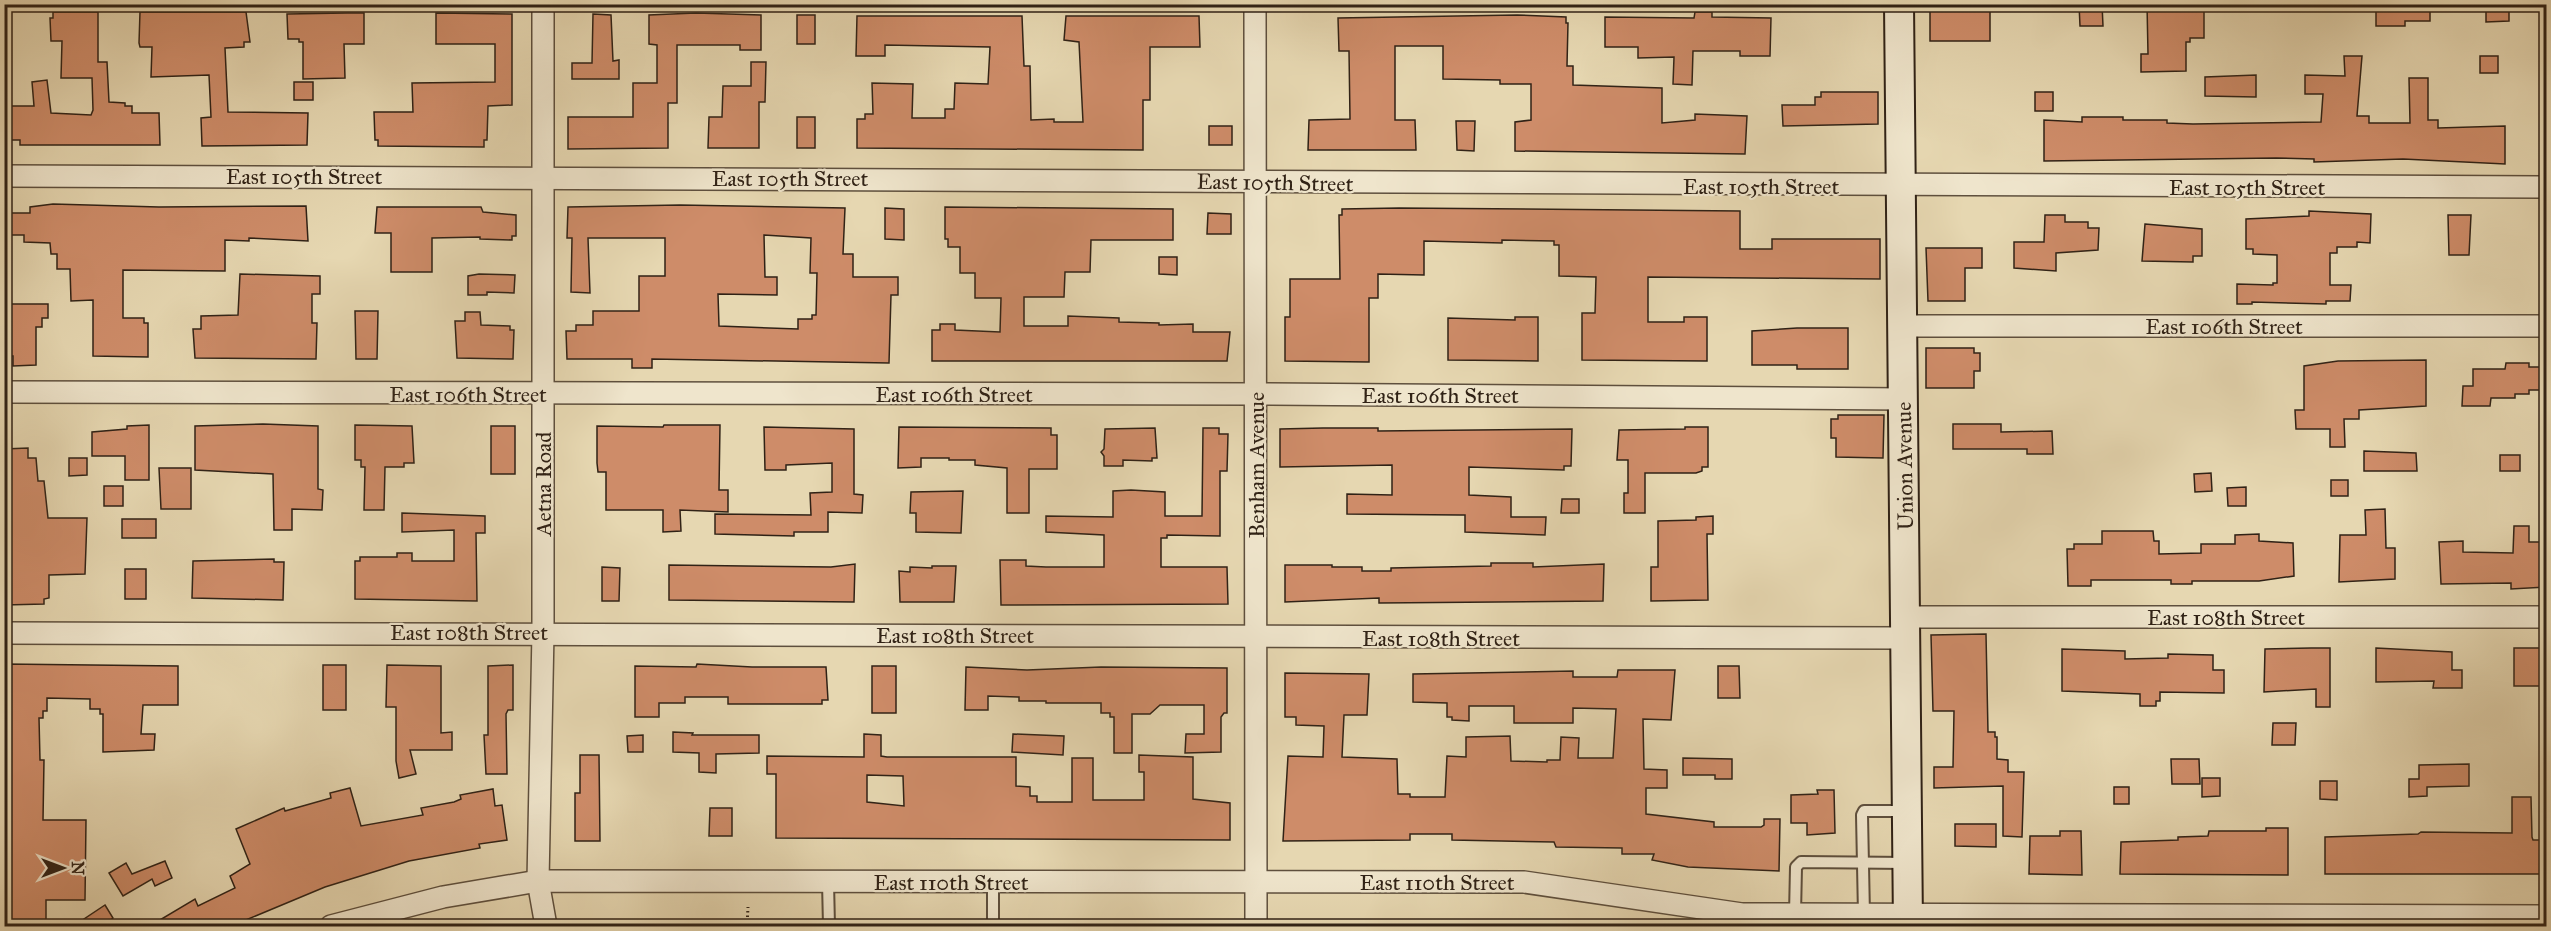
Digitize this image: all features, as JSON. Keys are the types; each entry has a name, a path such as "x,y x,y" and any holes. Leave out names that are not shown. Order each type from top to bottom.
{"main road":[{"name":"Union Avenue","path":"1899,4 1908,921"}],"street":[{"name":"Aetna Road","path":"543,4 543,632 538,881 546,927"},
{"name":"Benham Avenue","path":"1255,4 1256,927"},
{"name":"East 105th Street","path":"4,176 543,176 1901,187 2547,187"},
{"name":"East 106th Street","path":"1902,326 2547,326"},
{"name":"East 106th Street","path":"4,392 1256,394 1903,399"},
{"name":"East 108th Street","path":"4,633 543,632 1256,638 2547,616"},
{"name":"East 110th Street","path":"331,927 443,897 538,881 1524,882 1612,893 1689,908 1742,914 1864,915 1908,921 2547,916"}],"lane":[{"path":"1864,915 1862,815 1864,812 1907,811"},
{"path":"1795,914 1796,867 1801,862 1908,863"},
{"path":"828,882 829,927"},
{"path":"993,882 993,927"}],"path":[{"path":"747,927 748,907"}],"building":[{"path":"2079,4 2102,4 2103,26 2080,26"},
{"path":"2147,4 2204,4 2204,38 2190,38 2190,42 2186,42 2186,71 2141,72 2141,54 2148,54"},
{"path":"2376,4 2430,4 2430,21 2405,21 2405,26 2376,26"},
{"path":"2486,4 2509,4 2509,21 2486,22"},
{"path":"1990,5 1990,41 1930,41 1930,6"},
{"path":"53,12 98,12 98,62 107,62 109,102 132,106 132,113 159,113 160,145 20,145 20,140 4,140 4,106 34,106 32,82 47,80 51,113 91,115 93,110 92,78 61,78 62,41 51,41 50,18 53,18"},
{"path":"140,12 246,12 250,42 244,42 244,47 225,48 228,112 308,113 307,145 202,146 201,118 211,117 209,75 151,77 152,47 140,47 139,43"},
{"path":"1695,12 1712,12 1712,17 1771,18 1770,56 1740,56 1740,51 1693,51 1692,85 1673,84 1674,57 1638,58 1638,47 1605,47 1605,17 1694,18"},
{"path":"364,13 364,44 344,44 345,78 303,79 303,42 299,42 299,39 288,39 287,14"},
{"path":"436,13 512,14 512,105 488,106 487,140 484,140 484,147 378,146 378,140 375,140 374,112 413,112 412,83 495,82 495,44 436,44"},
{"path":"696,13 761,15 761,50 740,50 740,45 677,45 677,103 668,103 668,148 568,149 568,117 633,117 633,83 657,83 657,45 649,44 649,15"},
{"path":"593,14 611,15 613,61 619,60 619,79 572,79 572,63 592,63"},
{"path":"797,15 815,15 815,44 797,44"},
{"path":"1517,15 1566,17 1566,23 1568,23 1567,66 1573,66 1573,85 1662,88 1662,123 1695,120 1695,114 1747,116 1745,154 1515,151 1515,122 1531,120 1531,84 1500,84 1500,80 1443,79 1443,46 1395,46 1395,120 1415,120 1416,150 1308,150 1309,120 1350,119 1349,51 1339,51 1338,18"},
{"path":"857,16 1022,16 1024,66 1030,66 1031,120 1054,119 1054,122 1083,122 1079,42 1064,40 1066,16 1199,16 1200,47 1150,47 1150,100 1143,100 1143,150 857,148 857,119 865,119 865,114 873,114 872,83 913,84 912,118 945,118 945,109 954,109 955,83 988,84 990,47 885,45 885,56 856,56"},
{"path":"2344,56 2362,56 2357,116 2369,116 2369,123 2410,123 2409,78 2428,78 2428,120 2438,120 2438,128 2505,126 2505,164 2403,159 2314,162 2314,159 2276,158 2044,161 2044,120 2082,122 2082,117 2123,117 2123,120 2167,120 2167,123 2193,124 2321,122 2323,94 2305,94 2305,75 2345,76"},
{"path":"2480,56 2498,56 2498,73 2480,73"},
{"path":"751,62 766,62 765,102 759,102 759,148 708,148 709,117 722,117 723,86 751,86"},
{"path":"2256,75 2256,97 2205,96 2205,77"},
{"path":"294,82 313,82 313,100 294,100"},
{"path":"1821,92 1878,92 1878,124 1783,126 1782,105 1815,105 1815,97 1821,97"},
{"path":"2035,92 2053,92 2053,111 2035,111"},
{"path":"797,117 815,117 815,148 797,148"},
{"path":"1456,121 1475,121 1474,151 1457,150"},
{"path":"1209,126 1232,126 1232,145 1209,145"},
{"path":"53,204 159,207 306,206 308,241 249,238 249,241 225,240 225,271 123,270 123,318 144,318 144,323 148,323 148,357 93,356 93,300 71,301 70,269 57,269 57,254 51,254 50,243 24,242 24,235 4,235 4,213 30,213 30,207"},
{"path":"680,205 845,208 843,254 853,254 853,277 898,277 898,295 891,295 889,363 652,359 652,368 632,368 632,359 567,359 566,331 576,331 576,325 593,325 593,311 639,311 639,276 665,276 665,238 588,238 590,293 571,292 572,238 567,238 568,207","holes":["764,235 811,238 810,273 817,273 816,315 812,315 812,319 798,319 798,329 719,326 718,294 777,295 777,277 765,277"]},
{"path":"377,207 481,207 483,212 516,215 516,236 512,236 512,240 480,239 480,237 432,238 432,272 391,272 391,233 375,233"},
{"path":"945,207 1173,209 1173,240 1091,240 1090,272 1065,272 1064,297 1024,297 1024,326 1068,326 1068,316 1119,318 1119,322 1159,323 1159,325 1193,324 1193,332 1230,332 1227,361 932,361 932,330 940,330 940,324 955,324 955,330 1000,332 1001,298 975,298 975,273 960,273 960,247 948,247 948,239 945,239"},
{"path":"885,208 904,209 904,240 885,239"},
{"path":"1342,209 1740,211 1740,249 1772,249 1772,239 1880,239 1880,279 1648,277 1648,322 1684,322 1684,317 1707,317 1707,361 1582,360 1582,313 1595,313 1596,277 1559,276 1559,245 1554,245 1554,241 1502,240 1502,243 1424,241 1424,275 1378,274 1378,298 1369,298 1369,362 1285,361 1285,317 1290,317 1290,279 1340,279 1339,215 1342,215"},
{"path":"2309,211 2371,214 2370,243 2357,242 2357,247 2337,247 2337,253 2330,253 2330,285 2351,285 2350,301 2326,301 2326,304 2252,302 2252,304 2237,304 2237,284 2273,285 2277,283 2277,255 2253,254 2253,249 2246,249 2246,219 2309,216"},
{"path":"1208,213 1231,214 1231,234 1207,234"},
{"path":"2045,215 2065,215 2065,222 2088,222 2088,228 2099,228 2098,250 2056,253 2056,271 2014,268 2014,242 2044,242"},
{"path":"2448,215 2471,215 2469,255 2449,255"},
{"path":"2145,224 2202,229 2202,256 2193,256 2193,262 2142,261"},
{"path":"1926,248 1982,248 1982,268 1965,268 1965,301 1928,301"},
{"path":"1159,257 1177,257 1177,275 1159,274"},
{"path":"240,274 320,276 320,294 312,294 312,323 317,323 316,359 195,358 193,329 201,329 201,316 238,315"},
{"path":"515,275 514,293 487,292 487,295 468,295 468,276"},
{"path":"4,304 48,304 48,318 42,318 42,327 36,327 36,365 13,366 13,356 4,356"},
{"path":"355,311 378,311 377,359 356,359"},
{"path":"465,312 480,312 481,325 510,326 510,330 514,330 513,359 457,358 455,321 465,321"},
{"path":"1515,317 1538,317 1538,361 1448,360 1448,318 1515,320"},
{"path":"1848,328 1848,369 1797,369 1797,365 1752,365 1752,331"},
{"path":"1926,348 1974,348 1974,353 1980,353 1980,371 1974,371 1974,388 1926,388"},
{"path":"2426,360 2426,406 2359,410 2359,419 2344,419 2345,447 2330,447 2330,429 2296,429 2295,410 2304,410 2304,366 2338,361"},
{"path":"2506,363 2529,363 2529,367 2547,367 2547,390 2529,390 2529,394 2515,394 2515,398 2491,398 2490,406 2462,406 2463,386 2473,386 2473,369 2505,369"},
{"path":"1838,415 1884,415 1883,458 1836,457 1836,438 1831,438 1831,419 1838,419"},
{"path":"263,424 318,426 318,489 323,490 322,510 292,509 292,530 274,530 273,474 195,470 195,426"},
{"path":"1953,424 2001,424 2001,432 2052,431 2053,454 2027,454 2027,449 1953,449"},
{"path":"149,425 149,480 125,480 125,456 92,456 92,432"},
{"path":"355,425 412,426 414,463 404,463 404,467 385,467 384,510 364,510 365,467 361,467 361,460 355,460"},
{"path":"664,425 720,425 719,490 728,490 728,512 680,510 681,531 663,532 663,510 606,510 606,472 598,472 597,426 663,427"},
{"path":"491,426 515,426 515,474 491,474"},
{"path":"764,427 854,429 854,494 863,495 862,513 828,512 828,532 794,532 794,536 715,534 715,514 811,515 810,493 832,492 832,463 786,465 786,470 765,470"},
{"path":"899,427 1051,428 1051,435 1057,435 1057,469 1029,469 1029,513 1007,513 1007,468 975,465 975,460 921,458 921,467 898,468"},
{"path":"1685,427 1708,427 1708,467 1702,467 1702,471 1696,473 1645,473 1645,513 1624,513 1624,493 1628,493 1628,460 1617,460 1619,430 1685,429"},
{"path":"1155,428 1157,458 1152,458 1152,461 1123,460 1123,466 1104,466 1104,456 1101,452 1104,449 1105,429"},
{"path":"1203,428 1219,428 1219,434 1228,434 1227,471 1220,471 1220,536 1167,535 1167,538 1161,538 1161,567 1227,567 1228,604 1001,605 1000,560 1026,560 1026,566 1104,567 1104,535 1046,532 1046,516 1113,517 1113,491 1131,490 1165,492 1165,516 1202,516"},
{"path":"1378,428 1378,431 1572,429 1571,466 1564,466 1564,470 1469,467 1469,495 1511,497 1511,517 1546,517 1545,535 1465,532 1465,515 1347,514 1347,494 1392,495 1392,465 1280,467 1280,429"},
{"path":"28,448 28,458 36,458 38,481 44,481 48,518 87,518 85,574 49,575 49,598 44,599 44,604 4,605 4,449"},
{"path":"2364,451 2416,453 2417,471 2364,471"},
{"path":"2500,455 2520,455 2520,471 2500,471"},
{"path":"69,458 87,458 87,475 69,476"},
{"path":"159,468 191,468 191,509 161,509"},
{"path":"2211,473 2212,491 2195,492 2194,474"},
{"path":"2331,480 2348,480 2348,496 2331,496"},
{"path":"104,486 123,486 123,506 104,506"},
{"path":"2246,487 2246,506 2228,506 2227,488"},
{"path":"963,491 961,533 916,532 916,513 910,513 911,492"},
{"path":"1562,499 1579,499 1579,513 1561,513"},
{"path":"2385,509 2386,548 2395,548 2395,579 2339,582 2340,535 2366,535 2365,510"},
{"path":"402,513 485,516 485,533 476,533 477,601 355,599 355,561 360,561 360,557 397,557 397,553 412,553 412,561 454,561 454,530 402,532"},
{"path":"1713,516 1713,534 1707,534 1708,600 1651,601 1651,567 1658,567 1658,521 1696,520 1696,517"},
{"path":"122,519 156,519 156,538 122,538"},
{"path":"2514,526 2529,526 2529,542 2547,542 2547,587 2511,589 2511,583 2441,584 2439,542 2463,541 2463,552 2513,553"},
{"path":"2102,531 2153,531 2154,541 2159,541 2159,554 2201,553 2201,544 2235,544 2235,535 2259,534 2259,541 2293,543 2294,576 2259,581 2192,581 2192,584 2171,584 2171,580 2091,580 2091,586 2068,586 2067,549 2074,549 2074,544 2102,544"},
{"path":"274,559 274,562 284,562 283,600 192,598 193,561"},
{"path":"1491,563 1533,563 1533,567 1604,564 1603,601 1379,603 1379,598 1285,602 1285,565 1332,565 1332,567 1362,567 1362,571 1391,571 1391,568 1491,566"},
{"path":"855,564 854,602 669,600 669,565 831,567"},
{"path":"932,566 956,566 954,602 900,602 899,571 910,572 910,567 932,568"},
{"path":"602,567 620,568 619,601 602,601"},
{"path":"125,569 146,569 146,599 125,599"},
{"path":"1986,634 1988,732 1995,732 1997,759 2008,760 2008,772 2024,772 2022,837 2003,836 2003,786 1934,788 1934,767 1953,767 1954,711 1933,711 1931,635"},
{"path":"2330,648 2330,707 2316,707 2316,689 2264,692 2265,649"},
{"path":"2376,648 2452,652 2452,670 2462,670 2462,688 2433,688 2434,681 2376,682"},
{"path":"2514,648 2547,648 2547,686 2514,686"},
{"path":"2062,649 2125,651 2125,659 2168,658 2168,654 2213,655 2213,670 2224,670 2224,693 2160,692 2160,701 2156,701 2156,706 2140,706 2140,694 2062,691"},
{"path":"4,664 178,666 178,705 143,705 141,734 155,734 154,750 103,752 103,714 100,714 100,709 90,709 90,699 47,698 47,711 43,711 43,718 39,718 40,760 44,760 43,820 86,820 85,900 46,900 46,927 5,927"},
{"path":"697,664 826,667 828,700 822,700 822,704 728,704 728,697 685,697 685,703 659,703 659,717 635,717 635,666 696,667"},
{"path":"323,665 346,665 346,710 323,710"},
{"path":"387,665 441,666 441,733 452,732 452,750 410,750 416,774 399,778 396,761 396,707 386,707"},
{"path":"513,665 513,710 508,710 506,714 507,774 486,774 484,735 488,735 488,666"},
{"path":"872,666 896,666 896,713 872,713"},
{"path":"1718,666 1739,666 1740,698 1718,698"},
{"path":"966,667 1027,670 1101,667 1227,668 1227,713 1221,717 1221,752 1185,753 1186,734 1204,734 1204,705 1160,705 1150,714 1132,714 1132,753 1114,753 1114,717 1110,717 1110,713 1101,713 1101,703 1046,703 1046,701 1019,701 1019,697 988,696 988,710 965,710"},
{"path":"1618,670 1675,670 1671,720 1643,719 1644,769 1667,770 1667,788 1646,788 1646,814 1714,822 1714,827 1761,827 1764,825 1764,819 1780,819 1779,871 1688,867 1652,860 1654,854 1622,854 1622,848 1556,847 1554,842 1452,840 1452,834 1410,834 1410,840 1283,841 1288,756 1323,757 1324,726 1296,725 1296,717 1285,717 1285,673 1369,674 1367,715 1344,715 1342,757 1397,759 1398,794 1410,794 1410,797 1445,797 1447,756 1466,757 1466,737 1510,736 1511,761 1560,760 1561,737 1579,738 1578,758 1613,758 1616,709 1573,708 1573,723 1514,723 1514,706 1469,706 1469,721 1452,720 1452,717 1447,717 1447,703 1413,702 1413,674 1573,671 1573,677 1617,677"},
{"path":"2273,723 2296,723 2295,745 2272,745"},
{"path":"673,732 693,733 692,735 759,735 759,753 716,754 716,773 699,772 699,753 673,752"},
{"path":"864,734 881,735 881,756 887,757 1016,757 1016,786 1030,787 1030,796 1037,796 1037,802 1072,802 1072,758 1093,758 1093,800 1144,800 1144,772 1139,772 1139,755 1193,757 1193,799 1230,803 1230,840 776,838 776,774 767,774 767,756 864,757","holes":["867,775 903,776 904,806 867,802"]},
{"path":"1013,734 1064,736 1063,755 1012,752"},
{"path":"643,735 643,752 628,752 627,736"},
{"path":"580,755 599,755 600,841 575,841 575,793 580,793"},
{"path":"1683,758 1732,759 1732,779 1715,779 1715,775 1683,775"},
{"path":"2171,759 2199,759 2200,784 2172,784"},
{"path":"2469,764 2469,786 2427,787 2427,796 2409,797 2409,779 2419,779 2419,765"},
{"path":"2202,778 2220,778 2220,796 2202,797"},
{"path":"2320,781 2337,781 2337,800 2320,799"},
{"path":"2114,787 2129,787 2129,804 2114,804"},
{"path":"350,788 361,826 423,815 421,808 454,802 461,799 460,795 493,789 495,806 502,805 507,840 479,844 480,848 409,861 325,887 241,922 243,927 148,927 195,899 198,906 235,888 230,876 250,864 236,829 284,808 285,811 331,798 330,793"},
{"path":"1817,790 1834,790 1835,833 1807,835 1807,823 1791,823 1791,795 1818,794"},
{"path":"2512,797 2531,797 2532,837 2533,840 2543,840 2543,874 2325,874 2325,837 2418,834 2421,832 2512,833"},
{"path":"710,808 732,808 732,836 709,836"},
{"path":"1955,824 1996,824 1996,847 1955,846"},
{"path":"2266,828 2288,828 2288,875 2120,874 2121,842 2178,840 2178,837 2208,836 2209,831 2266,831"},
{"path":"2060,831 2081,831 2082,875 2029,874 2030,836 2060,836"},
{"path":"165,861 172,878 155,886 152,879 123,896 109,873 126,863 132,874"},
{"path":"105,905 113,918 100,927 72,927"}]}
